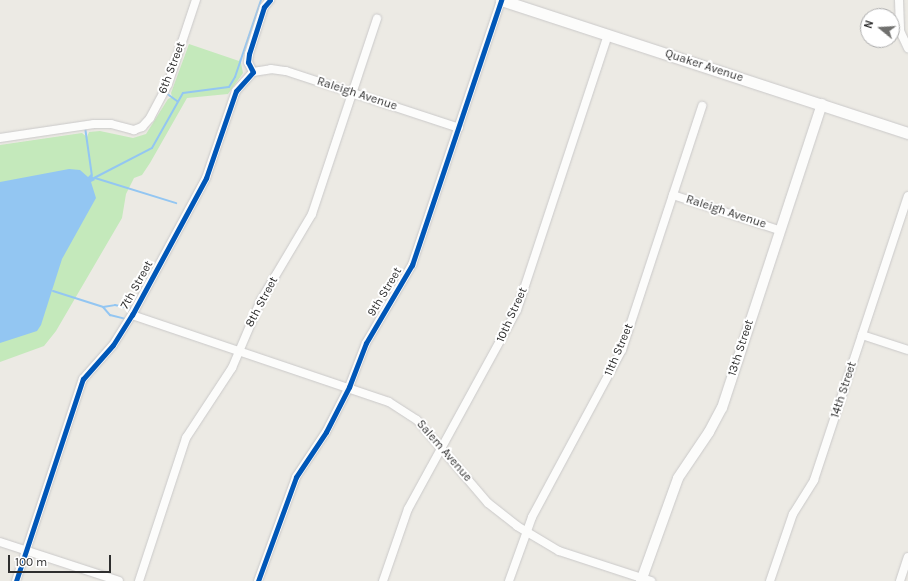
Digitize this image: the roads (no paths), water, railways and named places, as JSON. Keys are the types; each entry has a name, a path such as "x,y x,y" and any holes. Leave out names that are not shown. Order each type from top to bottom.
{"main road":[{"name":"Quaker Avenue","path":"501,0 908,132"}],"street":[{"name":"6th Street","path":"0,138 94,124 138,129 150,118 168,84 196,0"},
{"path":"253,72 248,62 249,54 264,7 270,0"},
{"name":"9th Street","path":"258,581 296,477 326,432 349,387 366,343 414,261 501,0"},
{"path":"899,0 900,30 908,48"},
{"name":"8th Street","path":"139,581 186,438 232,368 261,300 312,214 377,19"},
{"name":"10th Street","path":"383,581 408,509 517,310 608,35"},
{"name":"Raleigh Avenue","path":"253,72 271,69 286,71 459,128"},
{"name":"7th Street","path":"16,581 83,379 113,345 132,315 210,168 236,91 253,72"},
{"name":"13th Street","path":"644,580 678,478 709,432 722,408 779,230 822,104"},
{"name":"11th Street","path":"509,581 525,531 622,350 702,106"},
{"name":"Raleigh Avenue","path":"673,195 779,230"},
{"name":"14th Street","path":"770,581 793,514 814,480 908,196"},
{"name":"Salem Avenue","path":"132,315 349,387 400,408 417,420 442,447 488,503 525,531 559,551 644,580"},
{"path":"862,335 908,350"},
{"path":"0,542 119,581"},
{"path":"900,581 908,557"}],"water":[{"path":"69,169 80,170 88,177 91,174 95,180 91,182 96,198 62,259 41,325 37,331 0,343 0,182"}],"waterway":[{"path":"94,178 152,148 183,93 229,87 235,77 261,0"},
{"path":"166,93 177,101"},
{"path":"85,127 92,176"},
{"path":"95,178 176,203"},
{"path":"53,291 103,307 110,315 126,319"},
{"path":"103,307 115,305 132,309"}]}
